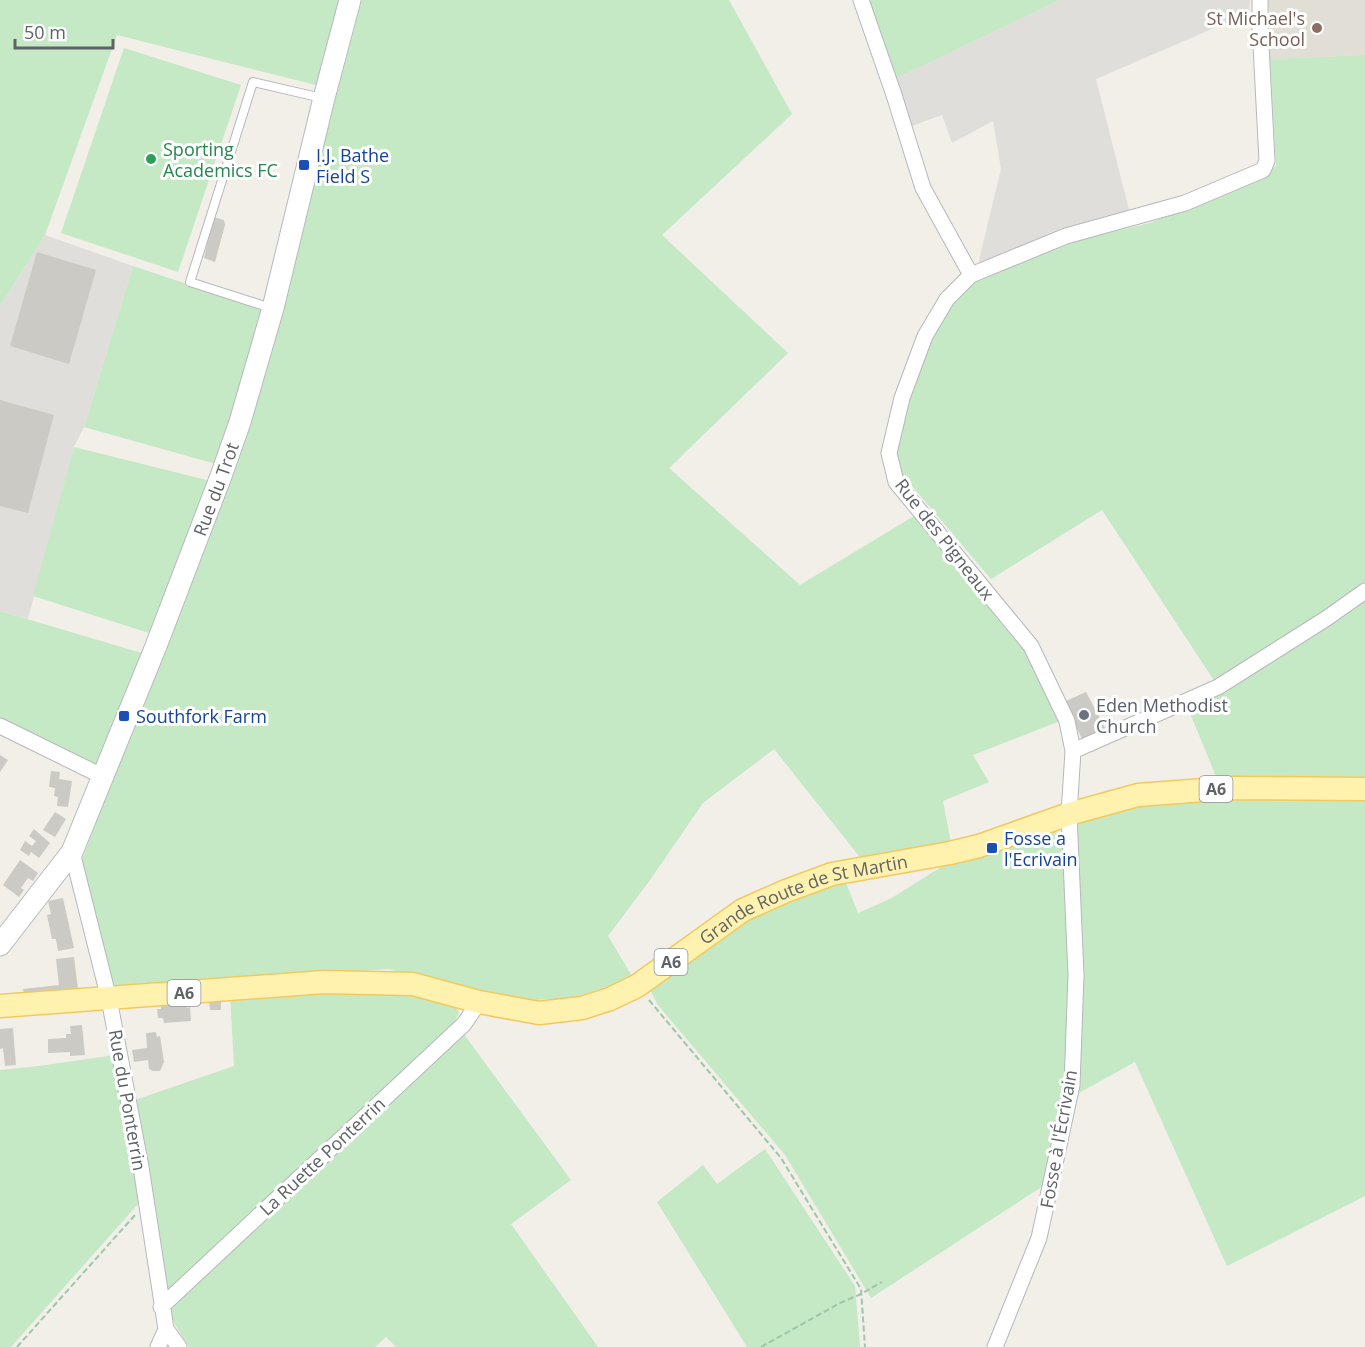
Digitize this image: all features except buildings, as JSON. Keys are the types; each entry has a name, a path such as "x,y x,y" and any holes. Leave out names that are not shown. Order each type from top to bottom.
{"main road":[{"name":"Rue du Trot","path":"0,945 72,852 104,777 225,465 273,309 350,0"},
{"name":"Grande Route de St Martin","path":"110,999 324,982 413,984 478,1002 539,1012 582,1008 610,999 637,986 744,910 832,874 979,846 1069,814 1138,795 1230,788 1365,789"},
{"name":"A6","path":"0,1006 110,999"}],"street":[{"path":"861,0 923,188 971,275 1066,236 1185,204 1263,170 1267,161 1260,0"},
{"name":"Rue des Pigneaux","path":"971,275 947,298 924,336 902,398 889,453 896,482 1032,646 1067,721 1073,751 1069,814"},
{"path":"1073,751 1218,687 1327,618 1365,591"},
{"path":"0,726 104,777"},
{"name":"Fosse à l'Écrivain","path":"994,1347 1039,1238 1072,1084 1076,975 1069,814"},
{"name":"Rue du Ponterrin","path":"72,852 110,999 147,1209 161,1307 166,1329 179,1347"},
{"name":"La Ruette Ponterrin","path":"161,1307 464,1024 478,1002"},
{"path":"159,1347 166,1329"}],"lane":[{"path":"273,309 190,282 253,82 324,99"}],"path":[{"path":"637,986 781,1158 861,1289 865,1347"},
{"path":"17,1347 138,1211 147,1209"},
{"path":"760,1347 882,1282"}],"shaded area":[{"path":"1060,0 1250,0 1249,13 1096,79 1129,210 1066,228 980,266 979,260 1001,169 993,121 952,143 942,115 912,126 895,79"},
{"name":"St Michael's School","path":"1268,0 1365,0 1365,55 1270,59"},
{"path":"45,235 133,266 84,427 74,447 28,619 0,611 0,306"}],"green space":[{"path":"0,0 344,0 320,86 117,35 45,235 0,306"},
{"path":"362,0 729,0 792,114 662,235 788,353 669,468 800,585 914,516 1023,645 1060,721 973,755 989,782 943,801 951,843 863,861 774,749 703,803 608,936 632,976 616,984 571,998 532,1000 466,988 388,969 111,988 81,862 246,431"},
{"path":"868,0 1060,0 895,79"},
{"name":"Sporting Academics FC","path":"124,48 241,85 178,272 61,233"},
{"path":"1365,55 1365,585 1215,682 1102,510 991,579 896,467 900,433 923,353 953,304 974,283 1066,243 1150,223 1263,176 1276,166 1270,59"},
{"path":"133,266 264,310 216,464 84,427"},
{"path":"74,447 211,481 152,634 33,596"},
{"path":"1365,595 1365,781 1218,781 1187,706"},
{"path":"0,611 145,654 98,767 0,723"},
{"path":"1365,796 1365,1196 1227,1266 1135,1062 1077,1094 1082,921 1073,821 1149,801"},
{"path":"1053,829 1063,835 1071,952 1066,1082 1043,1186 871,1298 785,1155 657,1004 650,989 721,936 794,896 844,878 858,913 890,899 946,864"},
{"path":"412,992 453,1004 459,1012 454,1024 168,1294 135,1100 234,1066 230,994"},
{"path":"463,1033 571,1180 511,1224 598,1347 396,1347 386,1337 375,1347 189,1347 171,1318 171,1309"},
{"path":"115,1055 139,1203 11,1347 0,1347 0,1070"},
{"path":"765,1149 855,1286 860,1347 747,1347 657,1202 703,1165 717,1184"}],"place":[{"name":"St Michael's School","path":"1317,28"},
{"name":"Sporting Academics FC","path":"151,159"},
{"name":"I.J. Bathe Field S","path":"304,165"},
{"name":"Eden Methodist Church","path":"1084,715"},
{"name":"Southfork Farm","path":"124,716"},
{"name":"Fosse a l'Ecrivain","path":"992,848"}]}
